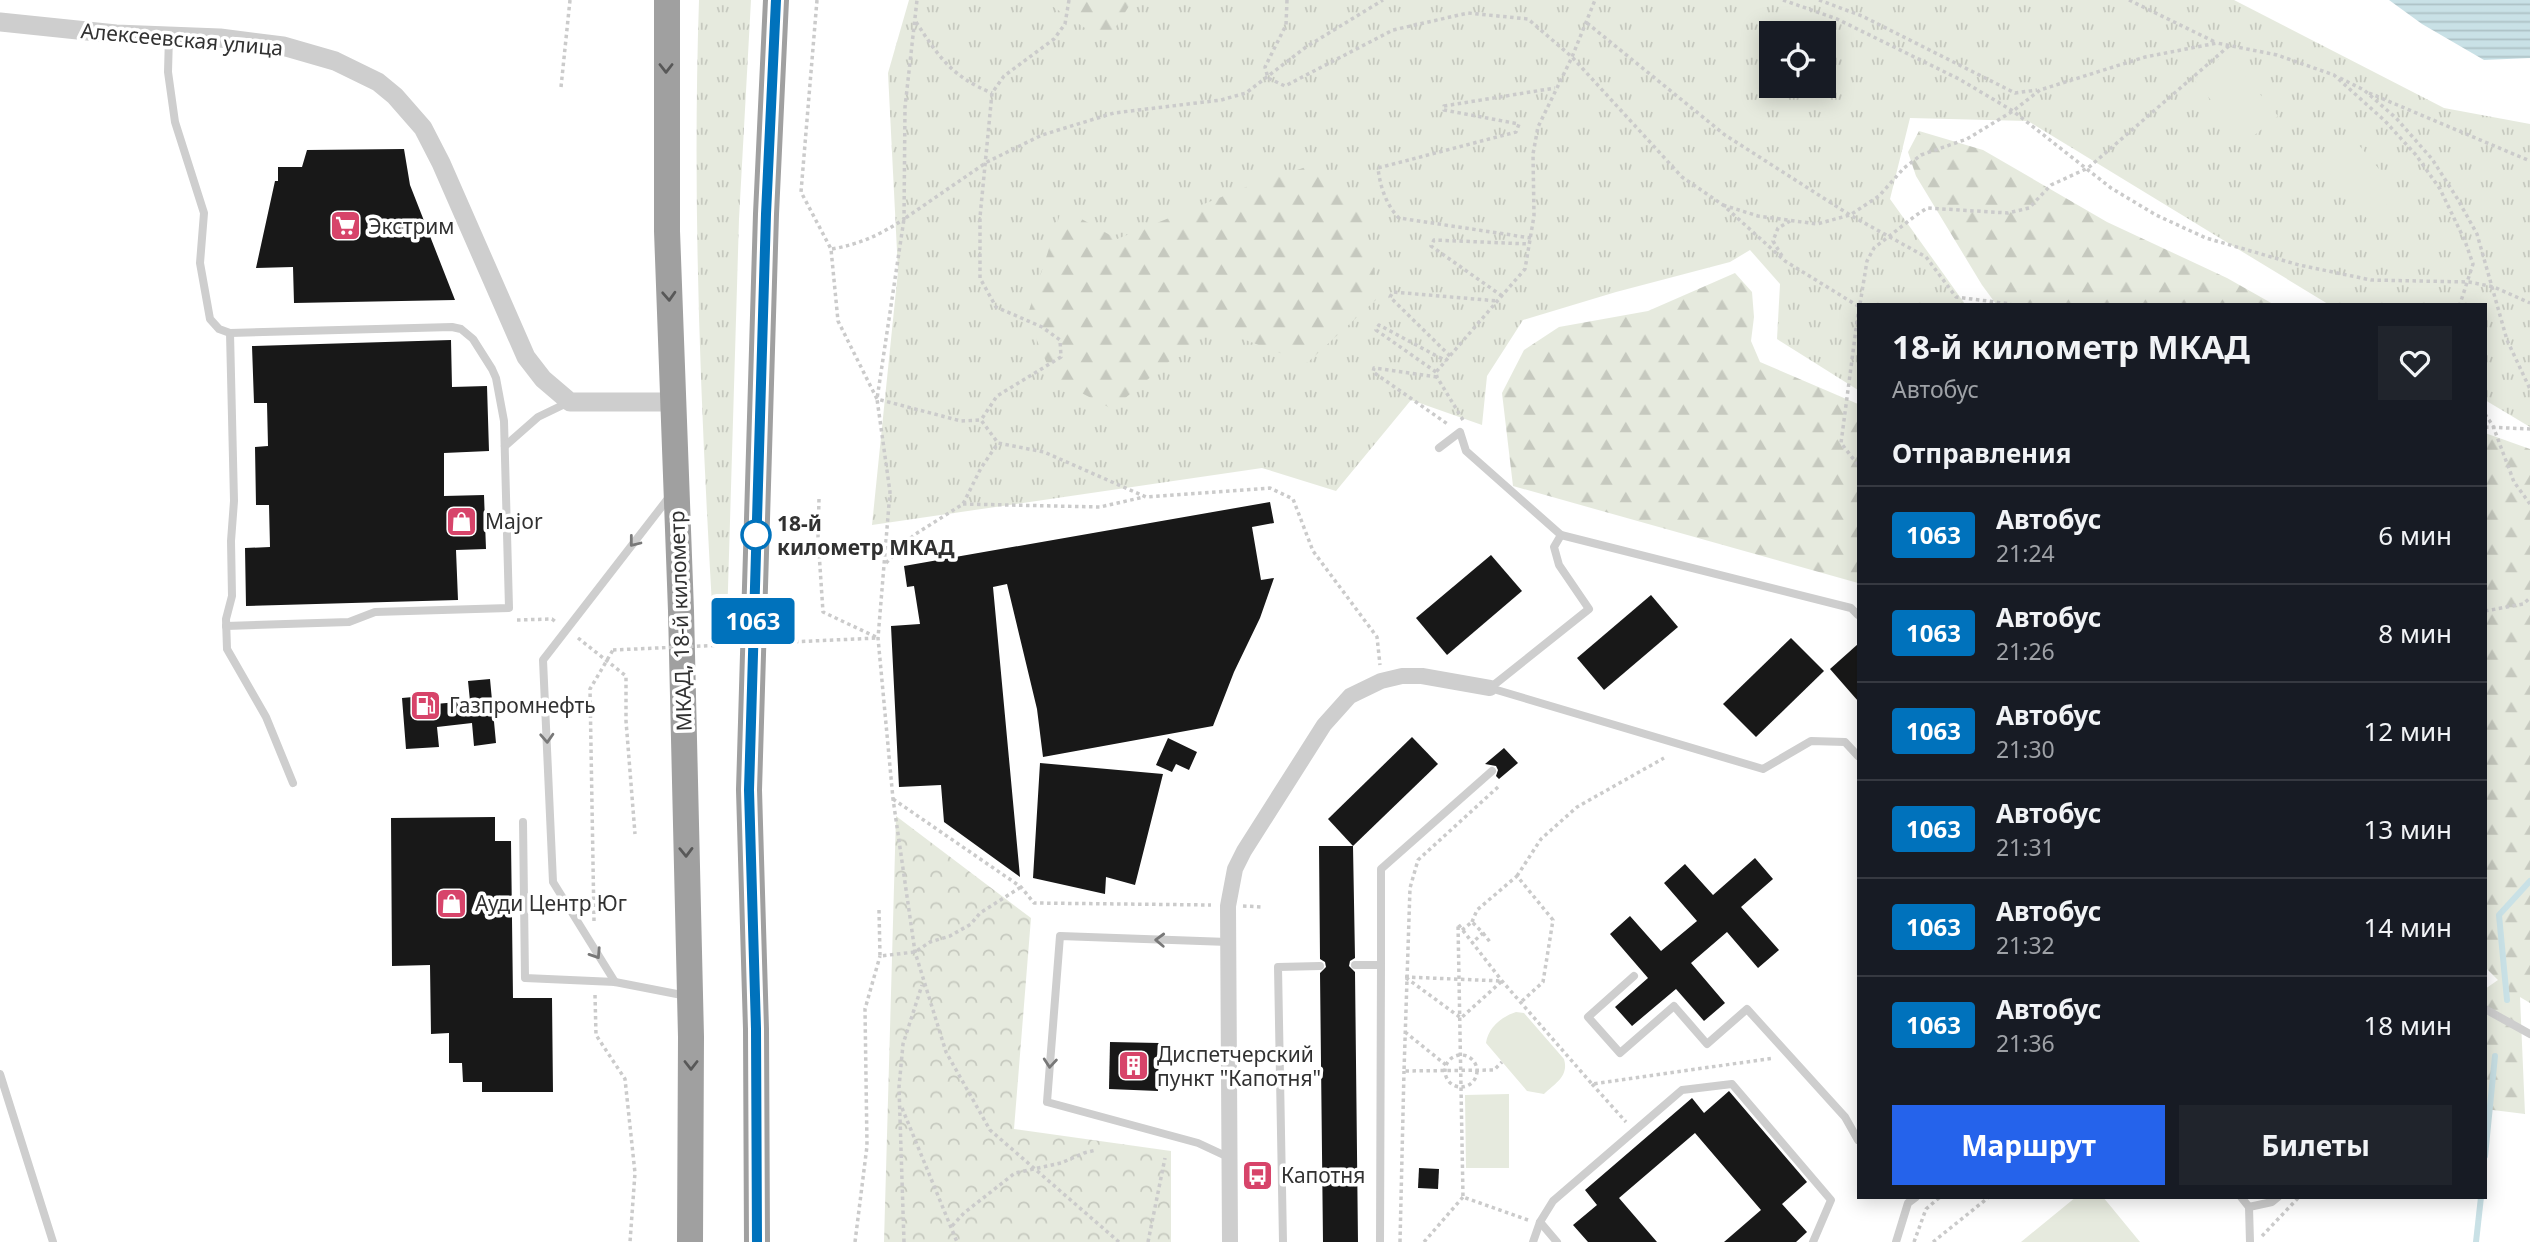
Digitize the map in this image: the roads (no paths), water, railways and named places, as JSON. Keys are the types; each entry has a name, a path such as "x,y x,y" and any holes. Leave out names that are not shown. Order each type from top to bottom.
{"highway":[{"name":"МКАД, 18-й километр","path":"667,0 667,231 681,611 690,996 690,1242"},
{"path":"757,1242 756,1029 749,790 765,228 776,0"}],"street":[{"name":"Алексеевская улица","path":"0,22 116,34 257,43 311,53 356,70 378,82 412,113 432,145 526,357 543,379 570,402"},
{"path":"570,402 674,402"},
{"path":"1230,1242 1228,905 1235,869 1324,725 1350,696 1381,681 1422,676 1490,688"}],"lane":[{"path":"169,36 168,72 175,122 204,213 200,263 210,319 219,328 230,333 452,327 461,329 472,339 492,369 504,421 509,608 375,612 349,622 226,626"},
{"path":"230,333 234,500 231,541 232,596 226,626 227,649 266,718 293,783"},
{"path":"505,446 538,417 570,402"},
{"path":"1439,448 1463,429 1466,451 1561,535 1851,608 1857,614"},
{"path":"615,982 553,882 543,660 676,488"},
{"path":"1490,688 1589,609 1559,565 1554,547 1561,535"},
{"path":"1490,688 1763,769 1811,741 1845,742 1857,755"},
{"path":"1380,1242 1381,869 1492,771"},
{"path":"523,822 525,978 615,982 690,996"},
{"path":"1228,942 1060,936 1047,1101 1198,1143 1228,1157"},
{"path":"1354,965 1381,965"},
{"path":"1283,1242 1278,967 1320,966"},
{"path":"1634,976 1588,1017 1620,1054 1674,1006 1707,1044 1747,1009 1845,1117 1857,1138"},
{"path":"2487,1010 2530,1034"},
{"path":"0,1074 53,1242"},
{"path":"1533,1242 1540,1222 1553,1201 1682,1090 1732,1084 1831,1200 1813,1242"},
{"path":"1896,1242 1909,1199"},
{"path":"2243,1199 2249,1207 2250,1242"},
{"path":"2249,1207 2276,1199"},
{"path":"1540,1222 1557,1242"}],"water":[{"path":"2389,0 2530,0 2530,58 2484,60 2422,24"}],"waterway":[{"path":"2507,1000 2499,915 2530,881"},
{"path":"2487,1136 2495,1056"},
{"path":"2476,1242 2481,1199"}],"place":[{"name":"Экстрим","path":"345,226"},
{"name":"Major","path":"462,521"},
{"name":"18-й километр МКАД","path":"756,535"},
{"name":"Газпромнефть","path":"426,705"},
{"name":"Ауди Центр Юг","path":"452,903"},
{"name":"Диспетчерский пункт \"Капотня\"","path":"1134,1066"},
{"name":"Капотня","path":"1258,1175"}]}
